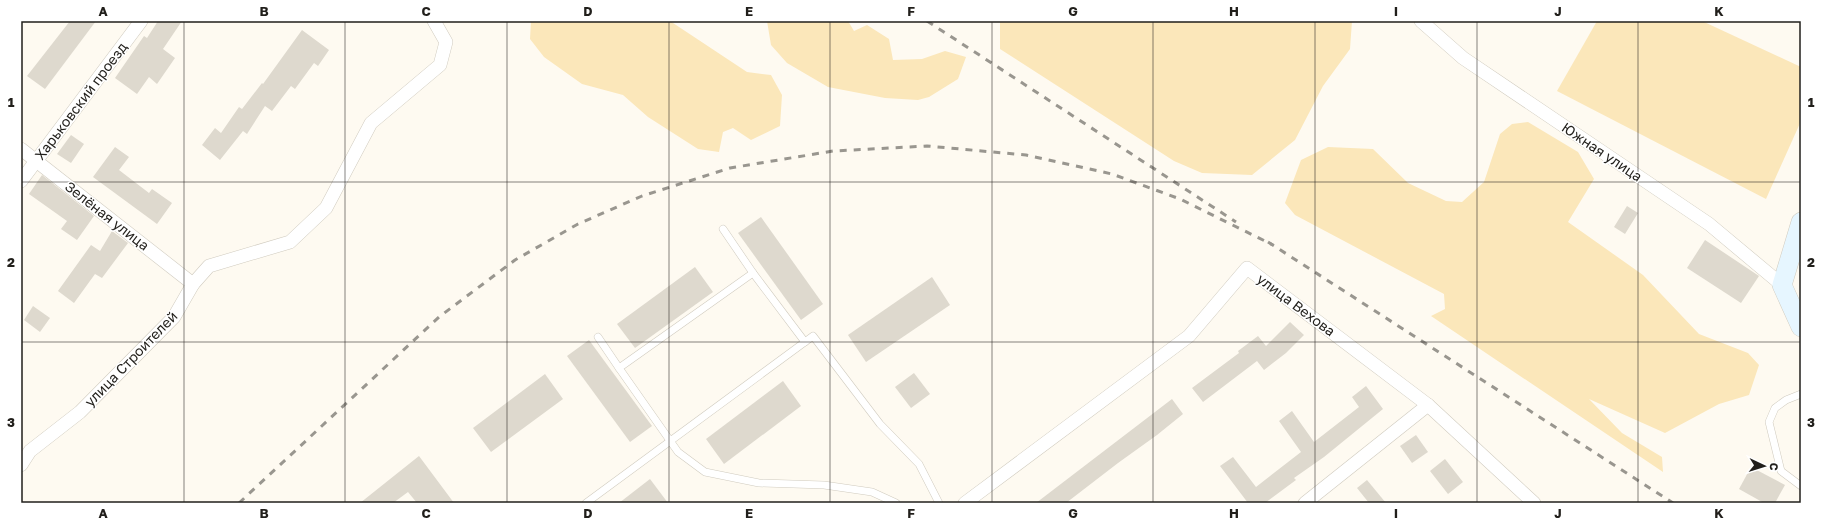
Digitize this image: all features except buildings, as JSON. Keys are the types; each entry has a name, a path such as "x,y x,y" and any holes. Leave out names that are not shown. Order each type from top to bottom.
{"street":[{"name":"Харьковский проезд","path":"21,180 141,21"},
{"name":"улица Строителей","path":"21,465 30,451 80,412 174,317 193,284 209,266 290,242 326,208 371,123 440,65 446,42 434,21"},
{"name":"Южная улица","path":"1421,21 1463,58 1709,224 1782,285"},
{"name":"Зелёная улица","path":"21,149 193,284"},
{"path":"1801,222 1782,285 1801,327"},
{"name":"улица Вехова","path":"965,503 1189,336 1247,268 1428,405 1534,503"},
{"path":"1305,503 1428,405"}],"lane":[{"path":"723,229 753,273 805,342"},
{"path":"619,368 753,273"},
{"path":"586,503 813,336 880,424 919,464 939,503"},
{"path":"598,337 678,452 705,472 759,483 824,485 872,492 896,503"},
{"path":"1801,394 1786,400 1775,408 1769,422 1781,471 1801,486"}],"shaded area":[{"path":"531,21 670,21 747,72 771,75 782,95 780,126 751,140 733,128 723,132 719,152 698,149 648,117 623,95 582,84 544,57 530,39"},
{"path":"767,21 848,21 854,31 867,25 889,39 893,60 922,59 945,51 966,57 958,79 929,97 918,100 885,98 828,87 787,63 771,45"},
{"path":"1000,21 1352,21 1350,49 1323,86 1295,140 1252,175 1202,173 1174,161 1000,49"},
{"path":"1597,21 1702,21 1801,67 1801,121 1766,199 1557,91"},
{"path":"1528,122 1578,152 1594,179 1568,222 1643,275 1699,334 1748,353 1759,365 1749,395 1719,404 1665,433 1589,399 1622,433 1662,457 1663,472 1431,316 1445,309 1444,294 1295,215 1285,203 1301,160 1328,147 1373,149 1408,183 1446,201 1462,202 1484,182 1500,134 1512,124"}],"railway":[{"path":"927,21 1236,222"},
{"path":"239,503 439,317 515,260 578,224 642,196 730,168 833,151 927,146 1026,155 1112,174 1180,199 1273,245"},
{"path":"1268,242 1673,503"}]}
